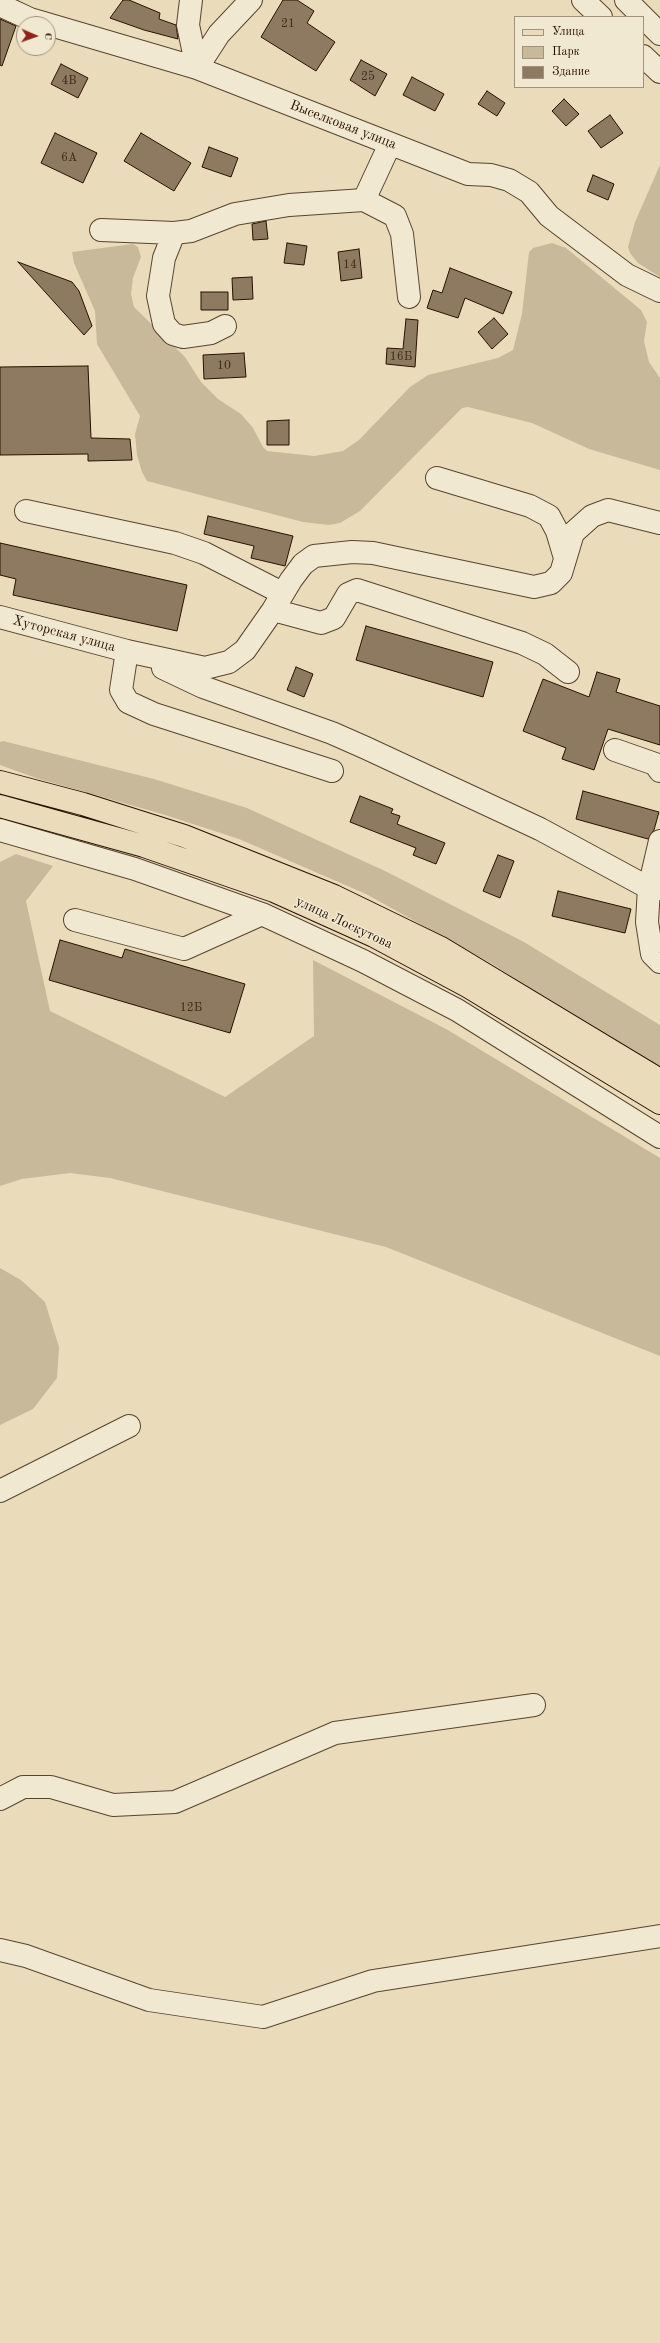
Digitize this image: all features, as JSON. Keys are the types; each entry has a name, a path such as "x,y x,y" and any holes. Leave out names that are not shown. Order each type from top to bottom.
{"main road":[{"name":"улица Лоскутова","path":"0,782 82,804 184,836 334,896 440,948 660,1080"},
{"name":"улица Лоскутова","path":"0,806 144,846 217,870 281,894 374,936 469,987 660,1103"}],"street":[{"path":"191,0 188,25 197,68"},
{"path":"197,68 219,34 251,0"},
{"path":"583,0 600,16"},
{"path":"626,0 642,16"},
{"name":"Выселковая улица","path":"0,4 30,19 197,68 468,174 491,175 509,180 529,192 549,216 627,274 660,291"},
{"path":"644,18 660,34"},
{"path":"644,57 660,72"},
{"path":"364,200 390,144"},
{"path":"101,230 174,233 191,231 235,214 289,205 364,200 395,216 402,234 409,297"},
{"path":"174,233 164,258 158,296 164,324 173,334 183,337 211,332 225,326"},
{"path":"437,478 530,506 549,516 557,531 565,558"},
{"path":"127,651 206,668 229,662 245,650 303,564 314,556 352,552 373,553 534,587 552,582 561,573 574,533 592,516 608,510 660,523"},
{"path":"26,511 175,543 204,553 277,602 321,623 334,618 348,594 357,590 522,643 545,654 568,672"},
{"name":"Хуторская улица","path":"0,617 127,651"},
{"path":"127,651 121,690 128,702 154,714 332,771"},
{"path":"127,651 203,687 332,733 540,829 655,889"},
{"path":"615,750 655,764 660,771"},
{"path":"0,830 134,869 262,914 363,961 456,1010 660,1137"},
{"path":"660,841 655,889 647,922 652,954 660,962"},
{"path":"76,920 184,949 262,914"},
{"path":"0,1491 129,1426"},
{"path":"0,1799 23,1787 51,1787 113,1805 175,1802 335,1733 534,1705"},
{"path":"0,1950 26,1956 149,2000 263,2017 373,1982 660,1936"}],"green space":[{"path":"660,165 660,277 638,263 630,253 628,247 635,222"},
{"path":"552,243 566,248 641,310 647,322 644,341 649,362 660,378 660,470 589,449 532,423 468,407 462,408 360,511 340,523 329,525 303,522 147,481 142,472 137,455 135,434 140,416 97,344 95,311 74,263 72,252 133,244 138,247 141,257 133,278 131,294 134,307 185,357 201,382 218,399 241,414 253,428 263,447 267,451 314,456 343,451 359,440 410,387 428,375 498,358 513,350 522,314 529,252 533,248"},
{"path":"3,741 154,779 247,808 385,871 524,942 660,1025 660,1070 611,1042 494,965 366,894 239,839 162,814 39,779 0,765 0,742"},
{"path":"16,854 53,866 26,901 50,1011 225,1097 314,1036 313,960 446,1029 660,1158 660,1356 386,1247 110,1178 70,1173 22,1179 0,1186 0,862"},
{"path":"0,1268 21,1280 45,1302 59,1347 57,1378 33,1409 0,1425"}],"building":[{"path":"123,0 129,0 160,13 159,19 176,25 178,39 144,30 110,18"},
{"path":"283,0 297,0 314,11 307,23 335,42 316,71 261,37"},
{"path":"0,19 16,26 2,66 0,65"},
{"path":"361,60 387,74 375,96 350,80"},
{"path":"61,64 88,78 78,98 51,84"},
{"path":"412,77 444,94 435,111 403,95"},
{"path":"487,91 505,103 497,116 478,104"},
{"path":"564,99 579,114 566,126 552,111"},
{"path":"610,115 623,133 601,148 588,131"},
{"path":"55,133 97,153 83,183 41,163"},
{"path":"141,133 191,163 174,191 124,161"},
{"path":"209,147 238,158 231,177 202,167"},
{"path":"593,175 614,184 608,200 587,191"},
{"path":"266,221 268,239 253,240 252,224"},
{"path":"287,243 307,246 304,265 284,263"},
{"path":"359,249 362,278 341,281 338,252"},
{"path":"18,262 72,282 79,291 92,326 84,335"},
{"path":"450,268 512,292 503,314 465,298 458,318 427,308 433,290 442,293"},
{"path":"252,277 253,299 233,300 232,278"},
{"path":"201,292 228,292 228,310 201,310"},
{"path":"494,318 508,334 492,349 478,332"},
{"path":"406,319 418,320 415,367 386,364 387,348 403,349"},
{"path":"244,353 246,377 204,379 203,355"},
{"path":"88,366 91,438 130,439 132,460 88,461 88,454 0,455 0,367"},
{"path":"289,420 289,445 267,445 267,421"},
{"path":"208,516 293,536 285,566 251,558 254,546 204,534"},
{"path":"0,543 187,585 177,631 13,595 16,579 0,575"},
{"path":"366,626 493,662 483,697 356,660"},
{"path":"296,667 313,674 304,697 287,690"},
{"path":"597,672 620,679 616,692 660,706 660,745 608,729 594,770 562,759 566,748 523,731 543,679 589,697"},
{"path":"583,791 659,812 654,830 648,839 576,819"},
{"path":"360,796 393,809 391,813 400,816 397,824 445,843 436,864 413,855 416,848 350,822"},
{"path":"498,855 514,861 500,898 483,891"},
{"path":"558,891 631,909 625,933 552,916"},
{"path":"60,940 122,958 125,949 245,984 230,1033 49,980"}]}
